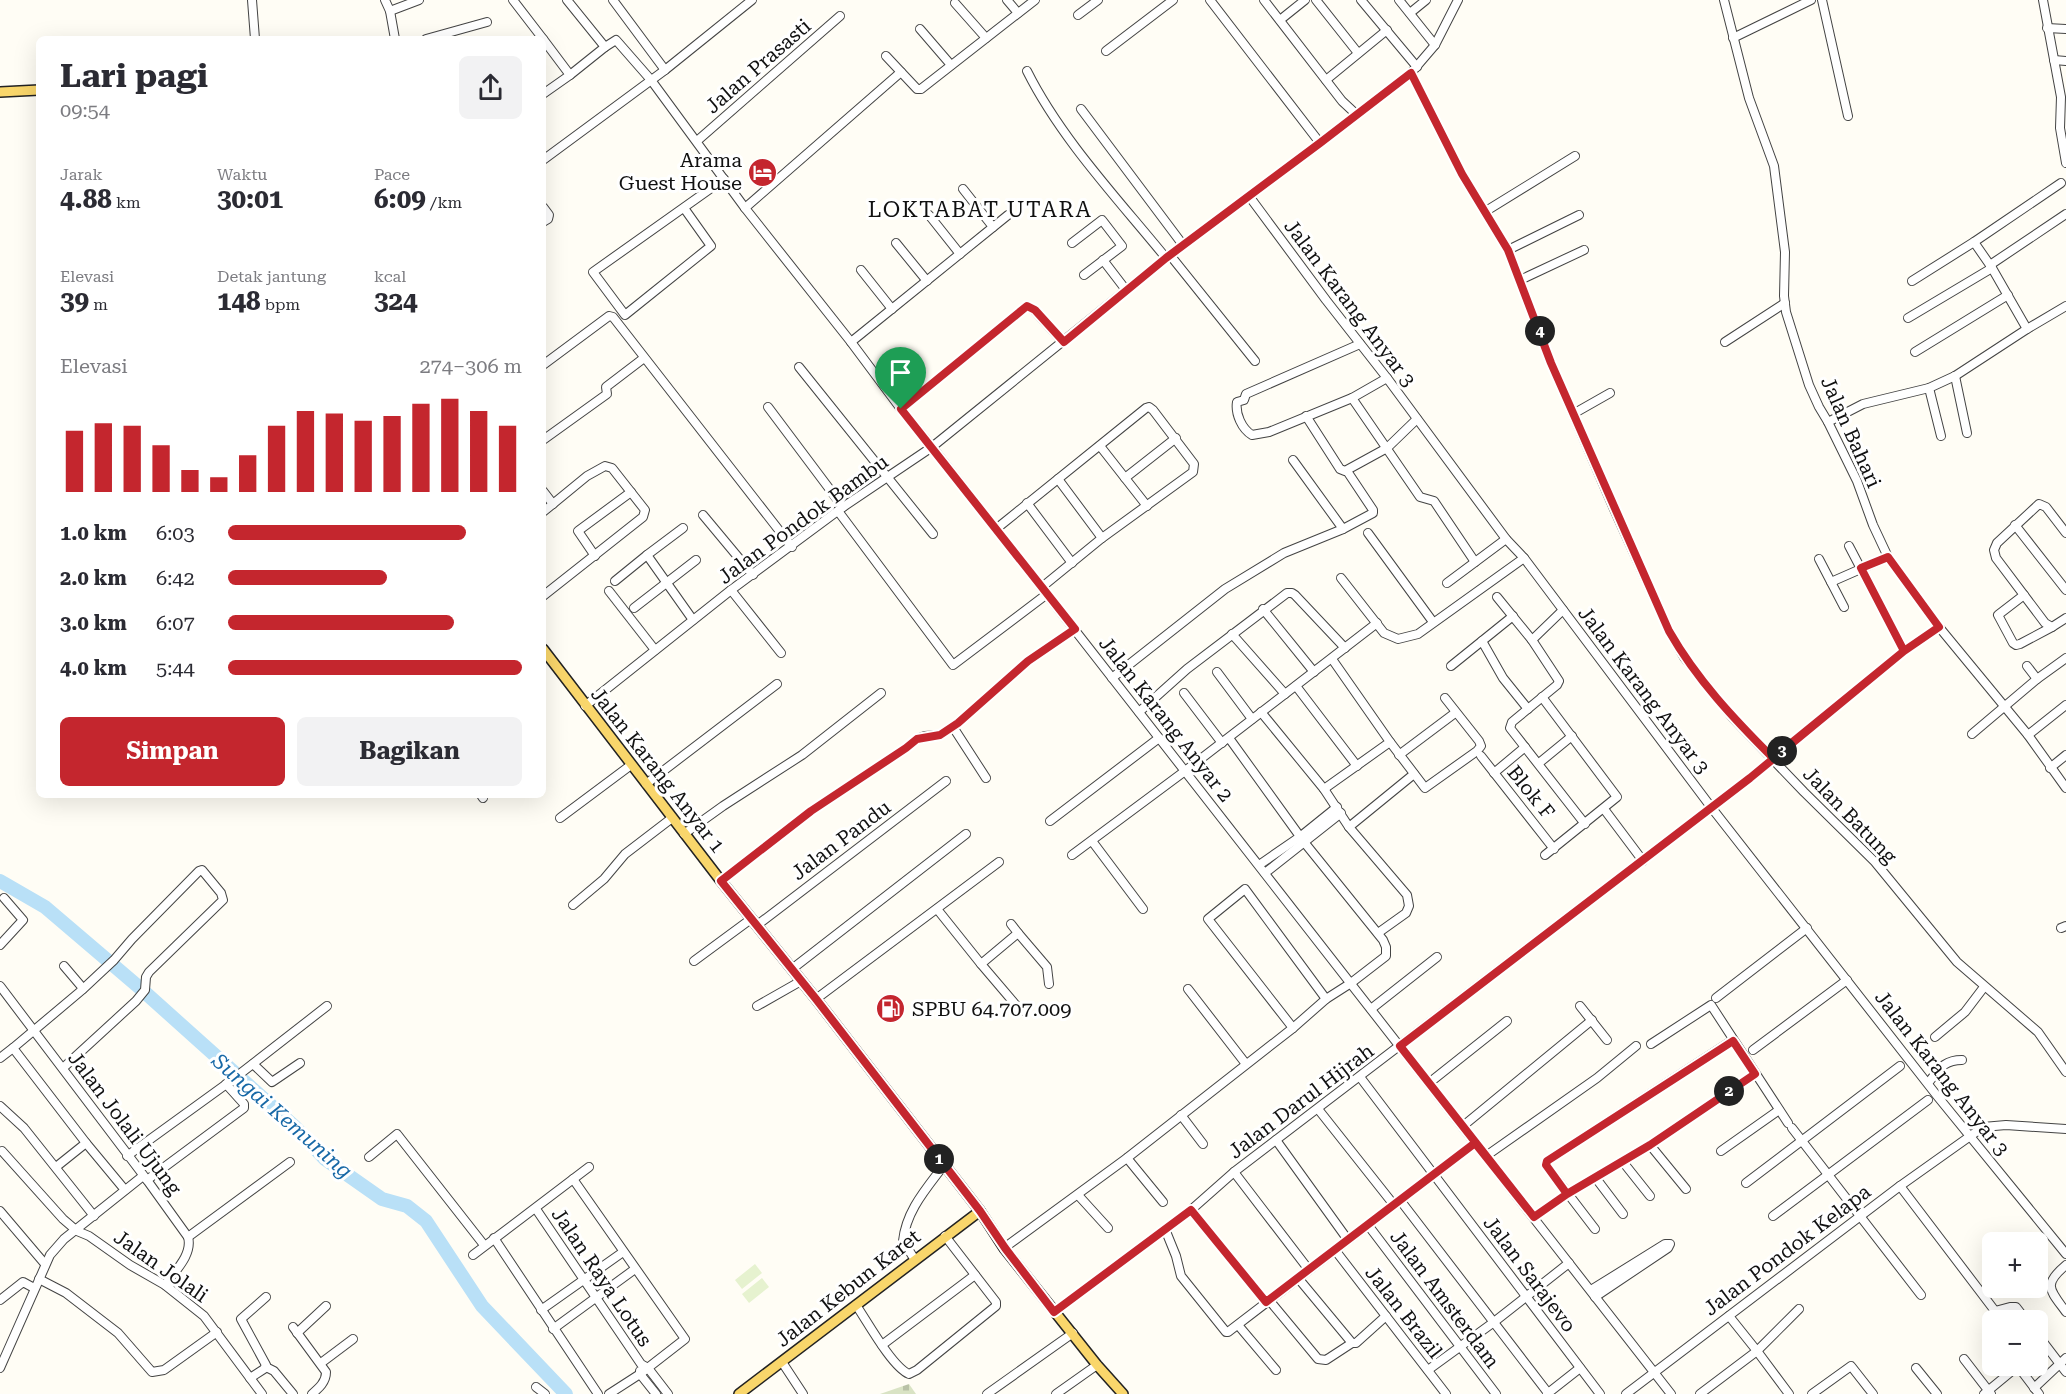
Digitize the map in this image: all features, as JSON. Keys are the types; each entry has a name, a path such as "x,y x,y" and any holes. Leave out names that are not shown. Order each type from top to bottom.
{"main road":[{"path":"0,92 36,90"},
{"name":"Jalan Karang Anyar 1","path":"546,653 1119,1393"},
{"name":"Jalan Kebun Karet","path":"739,1394 980,1211"}],"street":[{"path":"252,0 255,36"},
{"path":"385,0 390,11 394,36"},
{"path":"390,11 419,0"},
{"path":"513,0 541,36"},
{"path":"546,92 605,47 567,0"},
{"path":"613,0 665,70"},
{"path":"740,0 740,9"},
{"path":"546,158 665,70 752,0"},
{"path":"1007,0 1018,13"},
{"path":"886,56 919,90 1035,0"},
{"path":"1078,15 1098,0"},
{"path":"1106,51 1173,0"},
{"path":"1210,0 1320,143"},
{"path":"1264,0 1342,101 1357,115"},
{"path":"1280,20 1305,0"},
{"path":"1316,0 1358,53"},
{"name":"Jalan Batung","path":"1361,0 1387,30 1414,70 1462,174 1508,250 1573,414 1669,631 1684,657 1733,718 1875,862 1957,962 2038,1032 2066,1072"},
{"path":"1399,0 1435,45"},
{"path":"1410,13 1426,0"},
{"name":"Jalan Pondok Bambu","path":"585,706 731,590 792,547 840,509 932,447 1168,256 1414,70 1435,45 1458,0"},
{"name":"Jalan Bahari","path":"1724,0 1749,98 1774,166 1785,252 1785,303 1809,385 1857,481 1873,525 1888,557 1939,627 2028,735 2066,788"},
{"path":"1733,38 1811,0"},
{"path":"1822,0 1848,116"},
{"path":"2043,0 2047,28 2064,97 2063,128 2066,163"},
{"path":"955,3 986,38"},
{"name":"Jalan Prasasti","path":"697,141 840,16"},
{"path":"437,36 487,22"},
{"path":"2047,28 2066,29"},
{"path":"920,29 951,65"},
{"path":"1326,80 1387,30"},
{"name":"Jalan Karang Anyar 2","path":"605,47 616,40 651,80 745,208 901,409 1671,1394"},
{"path":"546,43 570,75"},
{"path":"2054,60 2066,61"},
{"path":"1027,71 1040,99 1076,147 1254,362"},
{"path":"745,208 901,72"},
{"path":"1081,109 1184,245"},
{"path":"1486,211 1575,156"},
{"path":"684,208 711,246 625,315 593,272 724,179"},
{"path":"1912,281 2061,183"},
{"path":"963,189 993,227"},
{"name":"Jalan Karang Anyar 3","path":"1249,196 1388,378 1506,539 1524,558 1711,807 2066,1254"},
{"path":"851,342 1008,214"},
{"path":"1908,318 1991,266 2066,214"},
{"path":"929,215 960,254"},
{"path":"1508,250 1579,215"},
{"path":"1072,243 1102,220 1122,246 1084,275"},
{"path":"1974,242 1991,266 2027,329"},
{"path":"896,243 927,281"},
{"path":"1520,280 1584,250"},
{"path":"1103,260 1126,290"},
{"path":"861,270 892,309"},
{"path":"1915,352 2008,296"},
{"path":"1725,342 1785,303"},
{"path":"901,409 1027,306 1035,310 1064,342"},
{"path":"1828,422 1863,404 1929,388 1955,376 2066,306"},
{"path":"546,363 609,316 616,320 792,547"},
{"path":"1360,344 1246,394 1244,400 1237,402 1238,415 1246,432 1252,435 1269,432 1352,398 1388,378"},
{"path":"546,438 607,394 606,387 644,358"},
{"path":"799,367 933,534"},
{"path":"1955,376 1967,433"},
{"path":"1929,388 1941,436"},
{"path":"1573,414 1610,393"},
{"path":"1352,398 1420,497 1434,501 1474,562"},
{"path":"768,407 953,665 1047,594"},
{"path":"996,529 1149,407 1176,438 1194,464 1194,468 1187,477 1102,538 1042,587"},
{"path":"1112,678 1225,589 1284,553 1343,529 1373,513 1347,471 1340,469 1306,416"},
{"path":"1347,471 1387,448 1417,419"},
{"path":"1125,478 1176,438"},
{"path":"1100,446 1147,506"},
{"path":"1293,460 1343,529"},
{"path":"546,510 586,476 605,466 612,468 645,510 645,514 546,594"},
{"path":"1058,479 1102,538"},
{"path":"595,556 578,531 631,492"},
{"path":"546,495 553,504"},
{"path":"1027,503 1072,563"},
{"path":"2052,627 2044,623 1994,554 1998,543 2039,504 2046,507 2066,533"},
{"path":"702,515 753,575"},
{"path":"2015,525 2066,590"},
{"path":"615,581 683,528"},
{"path":"1368,533 1433,622"},
{"path":"1447,583 1506,539"},
{"path":"1849,546 1904,651"},
{"path":"647,555 693,620"},
{"path":"1831,582 1888,557"},
{"path":"1341,578 1384,633 1398,639 1418,634 1524,558"},
{"path":"1819,559 1844,607"},
{"path":"634,608 696,560"},
{"path":"731,590 781,653"},
{"path":"609,591 655,651"},
{"path":"1139,712 1187,669 1287,593 1295,595 1345,648"},
{"path":"2024,595 1998,615 2016,645 2066,618"},
{"path":"1497,597 1532,640 1559,681 1510,726 1585,824"},
{"path":"1263,609 1314,672"},
{"path":"1532,640 1563,610"},
{"path":"1451,666 1513,616"},
{"path":"1072,855 1377,623"},
{"name":"Jalan Darul Hijrah","path":"1054,1312 1191,1210 1234,1172 1643,861 1904,651 1939,627"},
{"path":"721,881 811,811 917,739 940,735 952,727 1028,661 1075,629"},
{"path":"1232,634 1285,694"},
{"path":"1482,641 1503,678 1528,709"},
{"path":"1972,734 2037,679 2066,658"},
{"path":"1332,659 1425,788 1480,747 1479,741 1445,699"},
{"path":"2027,666 2037,679"},
{"path":"1217,672 1252,720"},
{"path":"646,784 777,684"},
{"path":"1296,686 1357,766"},
{"path":"684,834 802,755 880,693"},
{"path":"1005,1248 1078,1196 1293,1028 1326,999 1386,956 1385,943 1378,933 1225,740 1184,693"},
{"path":"1542,697 1617,796 1617,799 1545,855"},
{"path":"2028,735 2066,705"},
{"path":"1261,712 1324,789 1349,827 1409,900 1406,913 1378,933"},
{"path":"1399,755 1455,713"},
{"path":"952,727 986,778"},
{"path":"1539,763 1572,736"},
{"path":"1050,822 1160,738"},
{"path":"1324,789 1390,742"},
{"path":"1494,773 1525,747"},
{"path":"2050,768 2066,755"},
{"name":"Blok F","path":"1481,756 1554,849"},
{"path":"560,818 631,765"},
{"path":"1349,827 1414,774"},
{"name":"Jalan Pandu","path":"694,961 754,922 946,781"},
{"path":"1604,809 1643,861"},
{"path":"1266,873 1302,839 1339,810"},
{"path":"573,905 604,879 625,854 672,818"},
{"path":"792,969 966,834"},
{"path":"1259,865 1302,839"},
{"path":"1092,841 1143,909"},
{"path":"816,999 999,862"},
{"path":"0,1058 105,970 147,923 202,870 223,898 149,972 146,976 145,990 136,1001 63,1068"},
{"path":"1293,1028 1208,919 1245,889 1326,999"},
{"path":"0,945 23,920 4,898"},
{"path":"937,909 1021,1011"},
{"path":"1011,924 1047,967 1049,984"},
{"path":"1716,998 1807,928"},
{"path":"981,964 1018,933"},
{"path":"1371,1009 1437,957"},
{"path":"64,966 83,989"},
{"path":"1753,1050 1847,980"},
{"path":"757,1006 801,981"},
{"name":"Jalan Jolali Ujung","path":"0,986 188,1238"},
{"path":"1935,1036 1965,1012 1984,987"},
{"path":"1188,989 1246,1064"},
{"path":"1651,1044 1711,1005 1779,1110 1922,1295"},
{"path":"128,1156 244,1071 327,1006"},
{"path":"1580,1006 1608,1040"},
{"path":"1463,1126 1592,1020"},
{"path":"1429,1083 1507,1021"},
{"path":"1595,1229 1546,1165 1547,1161 1733,1041"},
{"path":"1486,1156 1597,1078 1636,1046"},
{"path":"13,1048 125,1190"},
{"path":"1928,1083 1946,1062 1962,1060"},
{"path":"253,1064 272,1082 300,1063"},
{"path":"1746,1183 1900,1066"},
{"path":"1534,1217 1567,1194 1650,1145 1755,1074"},
{"name":"Jalan Sarajevo","path":"1360,1077 1435,1173 1526,1298 1600,1394"},
{"path":"0,1368 45,1264 57,1246 125,1190 244,1108 244,1104 229,1082"},
{"path":"1773,1216 1928,1100"},
{"path":"0,1106 24,1128 94,1216"},
{"path":"1318,1109 1494,1322 1548,1394 1580,1368"},
{"path":"1721,1151 1779,1110"},
{"path":"1181,1115 1203,1144"},
{"name":"Jalan Pondok Kelapa","path":"1626,1394 1900,1185 1988,1125 2066,1129"},
{"path":"369,1157 397,1134 484,1245"},
{"path":"1276,1140 1348,1239"},
{"path":"56,1167 86,1143"},
{"path":"1165,1229 1176,1256 1179,1272 1226,1332 1475,1143"},
{"path":"1650,1145 1686,1189"},
{"name":"Jalan Jolali","path":"2,1151 63,1219 77,1231 90,1236 130,1265 165,1285 204,1316 262,1394"},
{"path":"1127,1158 1163,1202"},
{"path":"165,1285 186,1256 189,1249 188,1238 290,1162"},
{"path":"1623,1162 1650,1196"},
{"path":"915,1260 903,1241 904,1228 921,1196 944,1165"},
{"path":"473,1255 589,1167"},
{"path":"1234,1172 1308,1270"},
{"path":"1595,1177 1623,1214"},
{"path":"573,1179 685,1339 644,1366 640,1374 609,1394"},
{"path":"1900,1185 1994,1310"},
{"path":"1078,1196 1108,1228"},
{"name":"Jalan Raya Lotus","path":"536,1209 595,1299 644,1366 668,1394"},
{"path":"1191,1210 1318,1359 1326,1360 1356,1342 1386,1316"},
{"path":"0,1211 45,1264"},
{"name":"Jalan Amsterdam","path":"1368,1225 1496,1394"},
{"path":"856,1305 882,1345 905,1373 909,1374 916,1370 996,1306 996,1302 945,1236"},
{"path":"494,1238 598,1394"},
{"path":"1665,1244 1670,1244 1668,1248 1593,1293 1665,1244"},
{"name":"Jalan Brazil","path":"1335,1250 1446,1394"},
{"path":"541,1310 623,1252"},
{"path":"1428,1370 1526,1298 1569,1263"},
{"path":"2066,1265 2053,1276 2050,1285 2052,1293 2066,1312"},
{"path":"554,1329 635,1269"},
{"path":"882,1345 975,1275"},
{"path":"1298,1278 1352,1343"},
{"path":"39,1279 66,1293 118,1333 152,1372 164,1370 217,1332"},
{"path":"0,1300 22,1282 34,1288"},
{"path":"266,1297 241,1319 266,1366 274,1371 293,1394"},
{"path":"312,1394 320,1387 326,1377 326,1372 295,1330 327,1306"},
{"path":"1999,1310 2010,1307 2016,1307 2018,1310"},
{"path":"1700,1394 1757,1351 1799,1310"},
{"path":"1728,1316 1789,1394"},
{"path":"1238,1325 1276,1370"},
{"path":"987,1394 1073,1333"},
{"path":"321,1363 353,1339"},
{"path":"2048,1345 2063,1361 2066,1372"},
{"path":"1964,1359 1988,1393 2006,1376"},
{"path":"2025,1376 2036,1391 2063,1361"},
{"path":"782,1362 803,1394"},
{"path":"1056,1394 1097,1365"},
{"path":"250,1378 266,1366"},
{"path":"1818,1392 1851,1366 1873,1394"},
{"path":"1916,1368 1937,1394"},
{"path":"640,1374 656,1394"},
{"path":"536,1387 544,1394"}],"green space":[{"path":"755,1264 762,1273 742,1289 735,1280"},
{"path":"762,1278 769,1287 749,1303 742,1294"},
{"path":"909,1384 916,1394 880,1394"}],"waterway":[{"name":"Sungai Kemuning","path":"0,881 45,907 140,988 295,1127 325,1159 382,1199 407,1206 426,1221 482,1306 566,1394"}],"place":[{"name":"Arama Guest House","path":"763,172"},
{"name":"SPBU 64.707.009","path":"891,1009"}],"district":[{"name":"LOKTABAT UTARA","path":"980,209"}],"route":[{"path":"901,409 1027,306 1035,310 1064,342 1166,258 1411,73 1462,174 1508,250 1551,363 1669,631 1684,657 1733,718 1773,758 1839,705 1904,651 1939,627 1888,557 1861,568 1904,651 1773,758 1750,778 1400,1046 1534,1217 1567,1194 1546,1165 1547,1161 1733,1041 1755,1074 1650,1145 1567,1194 1534,1217 1475,1143 1266,1302 1191,1210 1054,1312 980,1211 816,999 721,881 811,811 917,739 940,735 958,723 1028,661 1075,629 901,409"}]}
